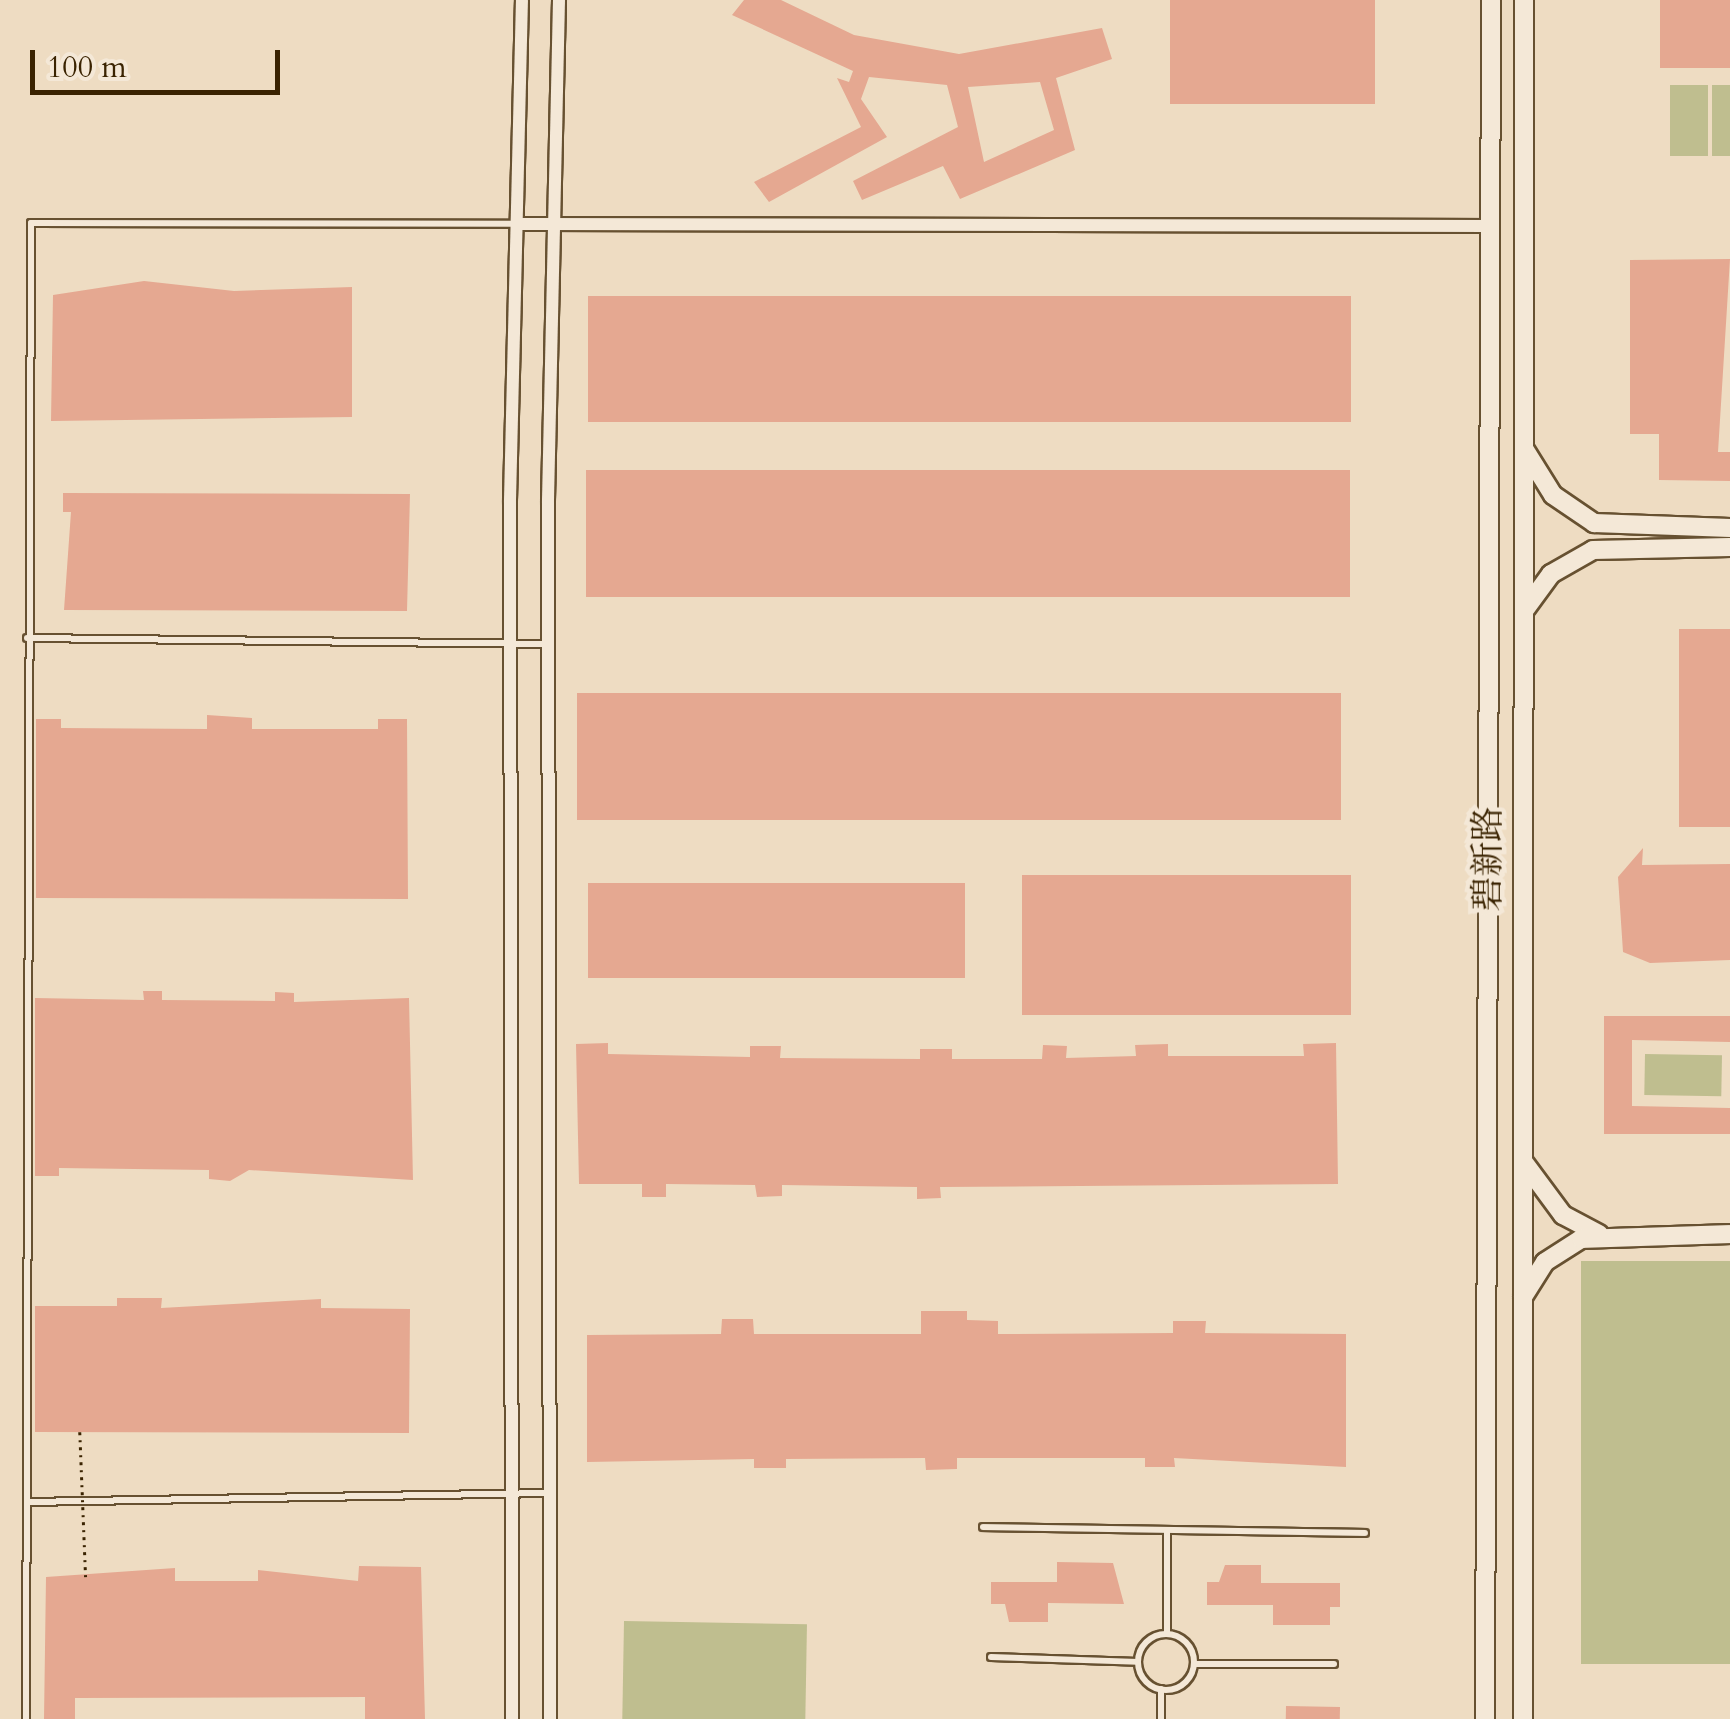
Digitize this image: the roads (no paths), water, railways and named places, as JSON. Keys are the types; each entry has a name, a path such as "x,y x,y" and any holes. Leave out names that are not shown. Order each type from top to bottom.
{"main road":[{"name":"碧新路","path":"1523,2 1520,1304 1524,1719"},
{"name":"碧新路","path":"1484,1719 1493,4"},
{"path":"1522,444 1553,496 1594,523 1730,528"},
{"path":"1522,616 1550,574 1593,550 1730,547"},
{"path":"1520,1153 1544,1198 1600,1234"},
{"path":"1520,1304 1545,1262 1600,1234 1730,1234"}],"street":[{"path":"512,1719 510,638 522,0"},
{"path":"550,1719 548,644 559,0"},
{"path":"517,224 1490,226"}],"lane":[{"path":"26,1719 30,223 517,224"},
{"path":"27,638 510,638 548,644"},
{"path":"27,1502 511,1500 548,1493"},
{"path":"984,1527 1365,1533"},
{"path":"1166,1530 1167,1634"},
{"path":"1138,1662 1150,1639 1167,1634 1184,1640 1194,1664"},
{"path":"992,1657 1138,1662 1161,1689 1161,1719"},
{"path":"1194,1664 1334,1664"},
{"path":"1161,1689 1179,1686 1194,1664"}]}
